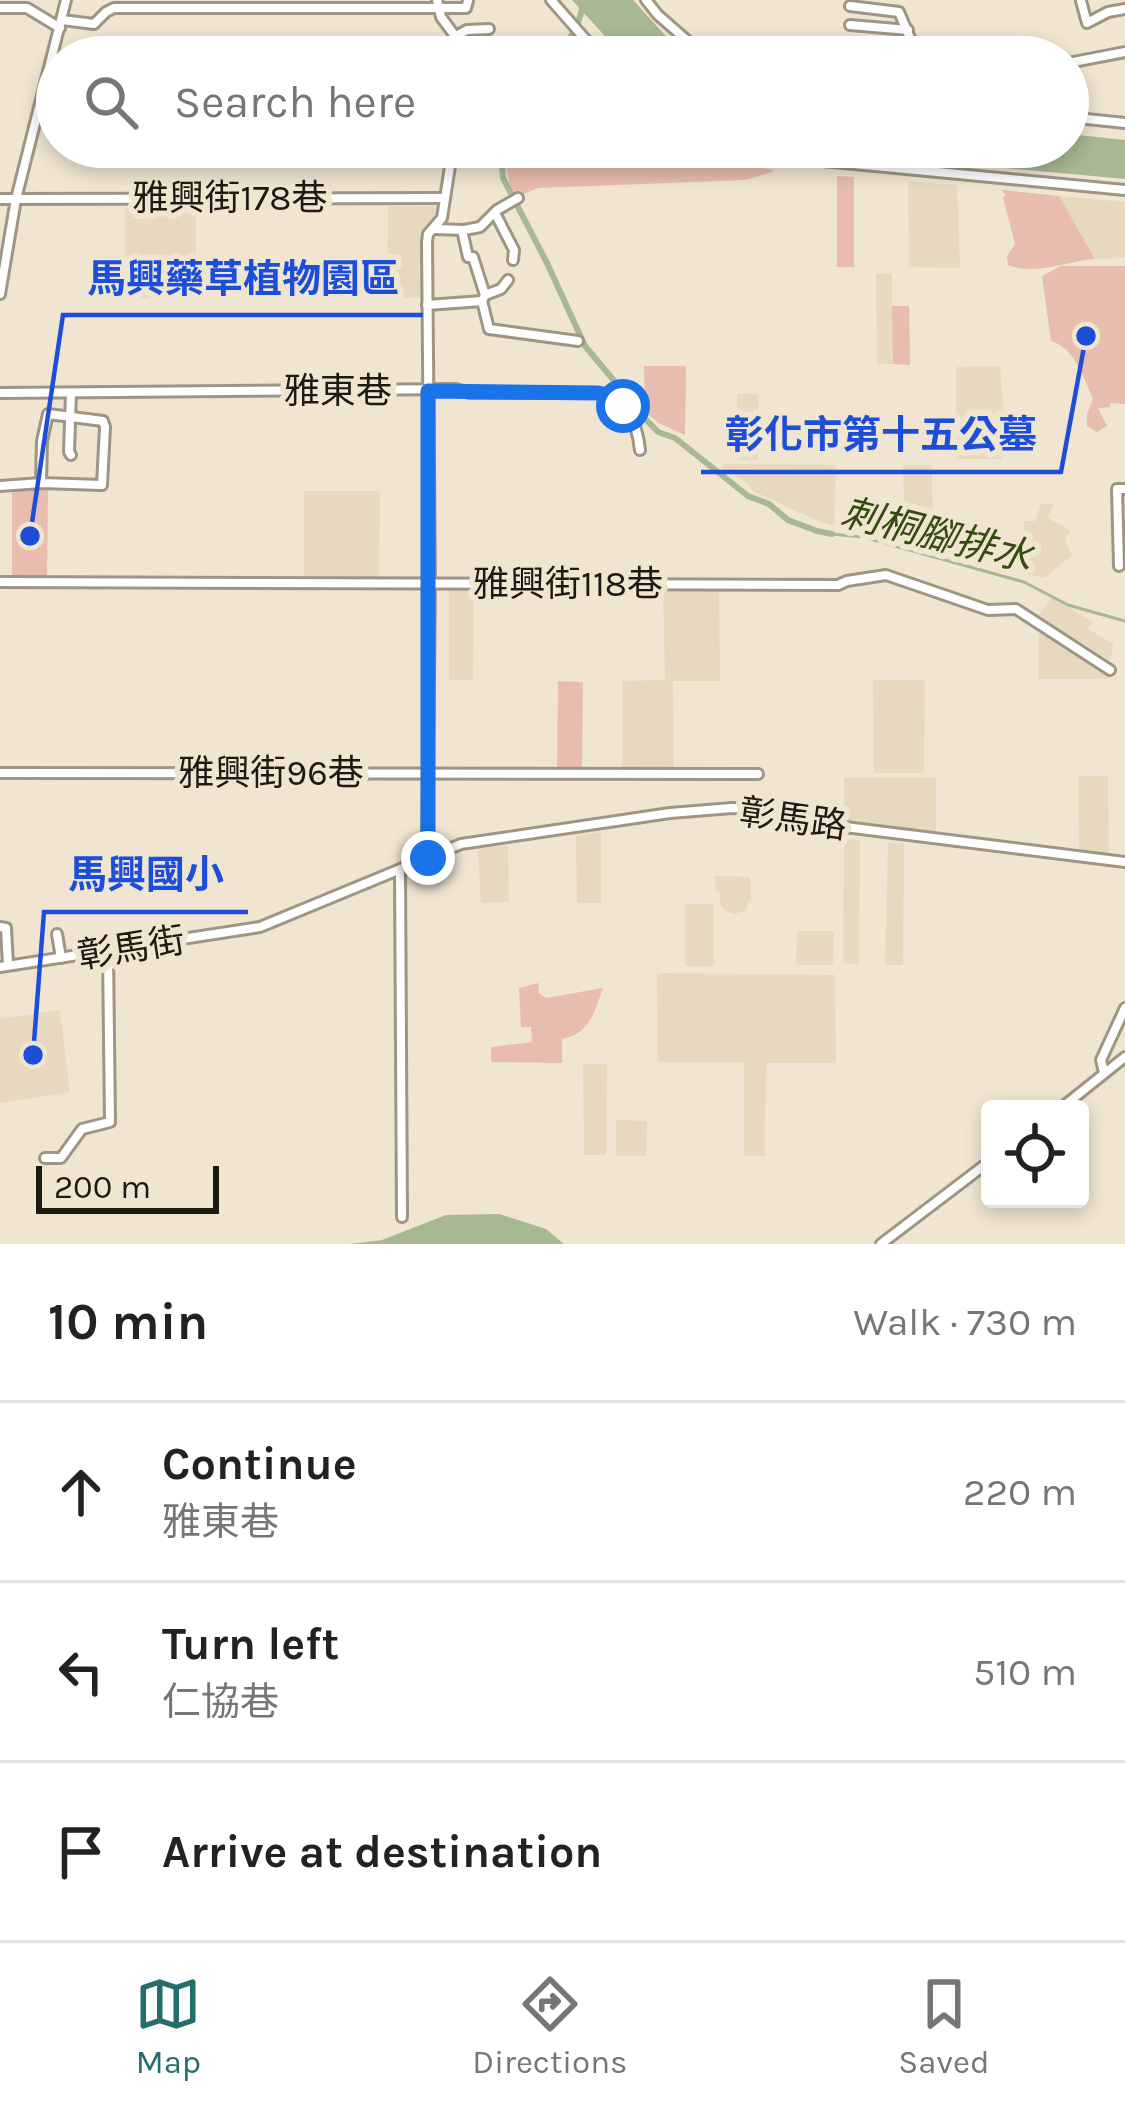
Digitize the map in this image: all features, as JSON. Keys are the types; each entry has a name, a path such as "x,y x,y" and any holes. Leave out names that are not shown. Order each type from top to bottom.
{"street":[{"path":"58,36 66,0"},
{"path":"551,0 583,36"},
{"path":"646,0 682,36"},
{"path":"0,8 27,8 61,24 94,24 114,8 437,4 466,8 469,1"},
{"path":"1081,2 1087,23 1125,9"},
{"path":"437,4 456,36 466,30 489,29"},
{"path":"850,6 899,12 910,36"},
{"path":"850,25 908,31"},
{"path":"1089,59 1125,52"},
{"path":"1089,119 1125,123"},
{"path":"0,294 16,199 36,121"},
{"path":"428,858 427,242 442,218 449,168"},
{"path":"895,168 1125,190"},
{"name":"雅興街178巷","path":"0,199 444,198"},
{"path":"433,229 480,227 518,198"},
{"path":"495,213 514,250 513,260"},
{"path":"462,230 469,256 473,256 489,329 578,341"},
{"path":"427,305 483,298 501,290 508,280"},
{"name":"雅東巷","path":"0,393 598,393 613,396 634,421 640,450"},
{"path":"71,393 71,455"},
{"path":"0,486 104,483 105,424 98,418 48,414 41,483"},
{"path":"1119,566 1117,489 1125,488"},
{"name":"雅興街118巷","path":"0,582 838,585 886,575 988,610 1016,609 1111,670"},
{"name":"雅興街96巷","path":"0,773 758,774"},
{"name":"彰馬路","path":"461,844 670,813 755,808 837,826 1125,862"},
{"name":"彰馬街","path":"4,966 260,927 461,844"},
{"path":"400,870 402,1217"},
{"path":"0,927 6,928 4,966"},
{"path":"57,934 61,958"},
{"path":"45,1158 61,1158 82,1129 110,1122 108,952"},
{"path":"1104,1072 1101,1060 1125,1008"},
{"path":"1072,1100 1125,1057"},
{"path":"881,1244 981,1168"}],"shaded area":[{"path":"572,0 633,0 666,36 605,36"},
{"path":"1089,136 1125,140 1125,179 1005,168 1089,168"},
{"path":"506,168 775,171 746,180 538,188 512,199"},
{"path":"837,176 854,177 854,267 837,267"},
{"path":"908,181 957,185 960,268 909,267"},
{"path":"1002,190 1059,196 1095,259 1040,268 1008,265 1007,256 1015,244"},
{"path":"1059,196 1125,202 1125,258 1095,259"},
{"path":"196,206 196,298 125,298 125,207"},
{"path":"388,206 443,206 443,218 428,239 428,298 387,297"},
{"path":"1061,266 1125,266 1125,404 1098,408 1107,426 1097,432 1087,426 1093,399 1082,373 1066,350 1051,341 1042,276"},
{"path":"892,273 893,364 877,364 876,274"},
{"path":"892,306 909,306 910,365 893,364"},
{"path":"644,366 686,366 685,435 645,412"},
{"path":"1000,366 1004,416 1012,418 1002,459 956,459 956,367"},
{"path":"737,394 758,394 758,460 738,460"},
{"path":"724,464 836,465 834,526 753,491 721,468"},
{"path":"903,465 932,465 933,547 909,540 906,516 916,504 904,502"},
{"path":"35,485 48,491 47,580 12,580 12,493"},
{"path":"304,491 380,491 379,582 304,583"},
{"path":"1041,504 1054,504 1048,518 1071,531 1065,539 1072,555 1044,578 1024,569 1024,521 1036,521"},
{"path":"449,588 474,588 473,680 449,680"},
{"path":"663,588 719,588 720,681 673,681 674,774 622,773 622,681 665,680"},
{"path":"1052,598 1093,622 1088,629 1113,644 1111,661 1038,615"},
{"path":"1039,623 1110,671 1110,679 1038,679"},
{"path":"873,680 925,680 924,773 874,773"},
{"path":"558,681 583,682 582,773 557,773"},
{"path":"1078,776 1108,776 1109,859 1079,856"},
{"path":"844,778 936,778 936,840 844,827"},
{"path":"601,832 601,903 577,903 576,836"},
{"path":"844,839 860,840 859,964 843,963"},
{"path":"888,843 904,843 903,965 885,965"},
{"path":"508,845 509,902 481,903 479,849"},
{"path":"715,876 750,877 751,901 746,911 725,911 715,890"},
{"path":"685,904 714,904 714,966 685,966"},
{"path":"797,931 834,931 833,965 796,965"},
{"path":"657,973 835,975 836,1063 766,1063 765,1156 744,1156 744,1062 658,1062"},
{"path":"538,983 539,993 546,998 603,988 585,1027 562,1039 562,1063 491,1062 491,1047 532,1042 531,1027 521,1027 519,988"},
{"path":"60,1010 70,1092 0,1103 0,1019"},
{"path":"583,1064 607,1064 606,1155 584,1155"},
{"path":"616,1120 647,1121 646,1156 616,1156"},
{"path":"499,1214 546,1229 564,1244 350,1244 382,1240 446,1215"}],"waterway":[{"name":"刺桐腳排水","path":"571,36 585,0"},
{"name":"刺桐腳排水","path":"502,168 503,178 585,346 629,402 658,432 675,438 748,496 769,504 788,520 832,534"},
{"name":"刺桐腳排水","path":"832,534 863,537 1024,582 1068,605 1125,621"}],"place":[{"name":"彰化市第十五公墓","path":"1086,336"},
{"name":"馬興藥草植物園區","path":"30,536"},
{"name":"馬興國小","path":"33,1055"}],"route":[{"path":"428,858 428,391 598,393 613,396 623,406"}]}
